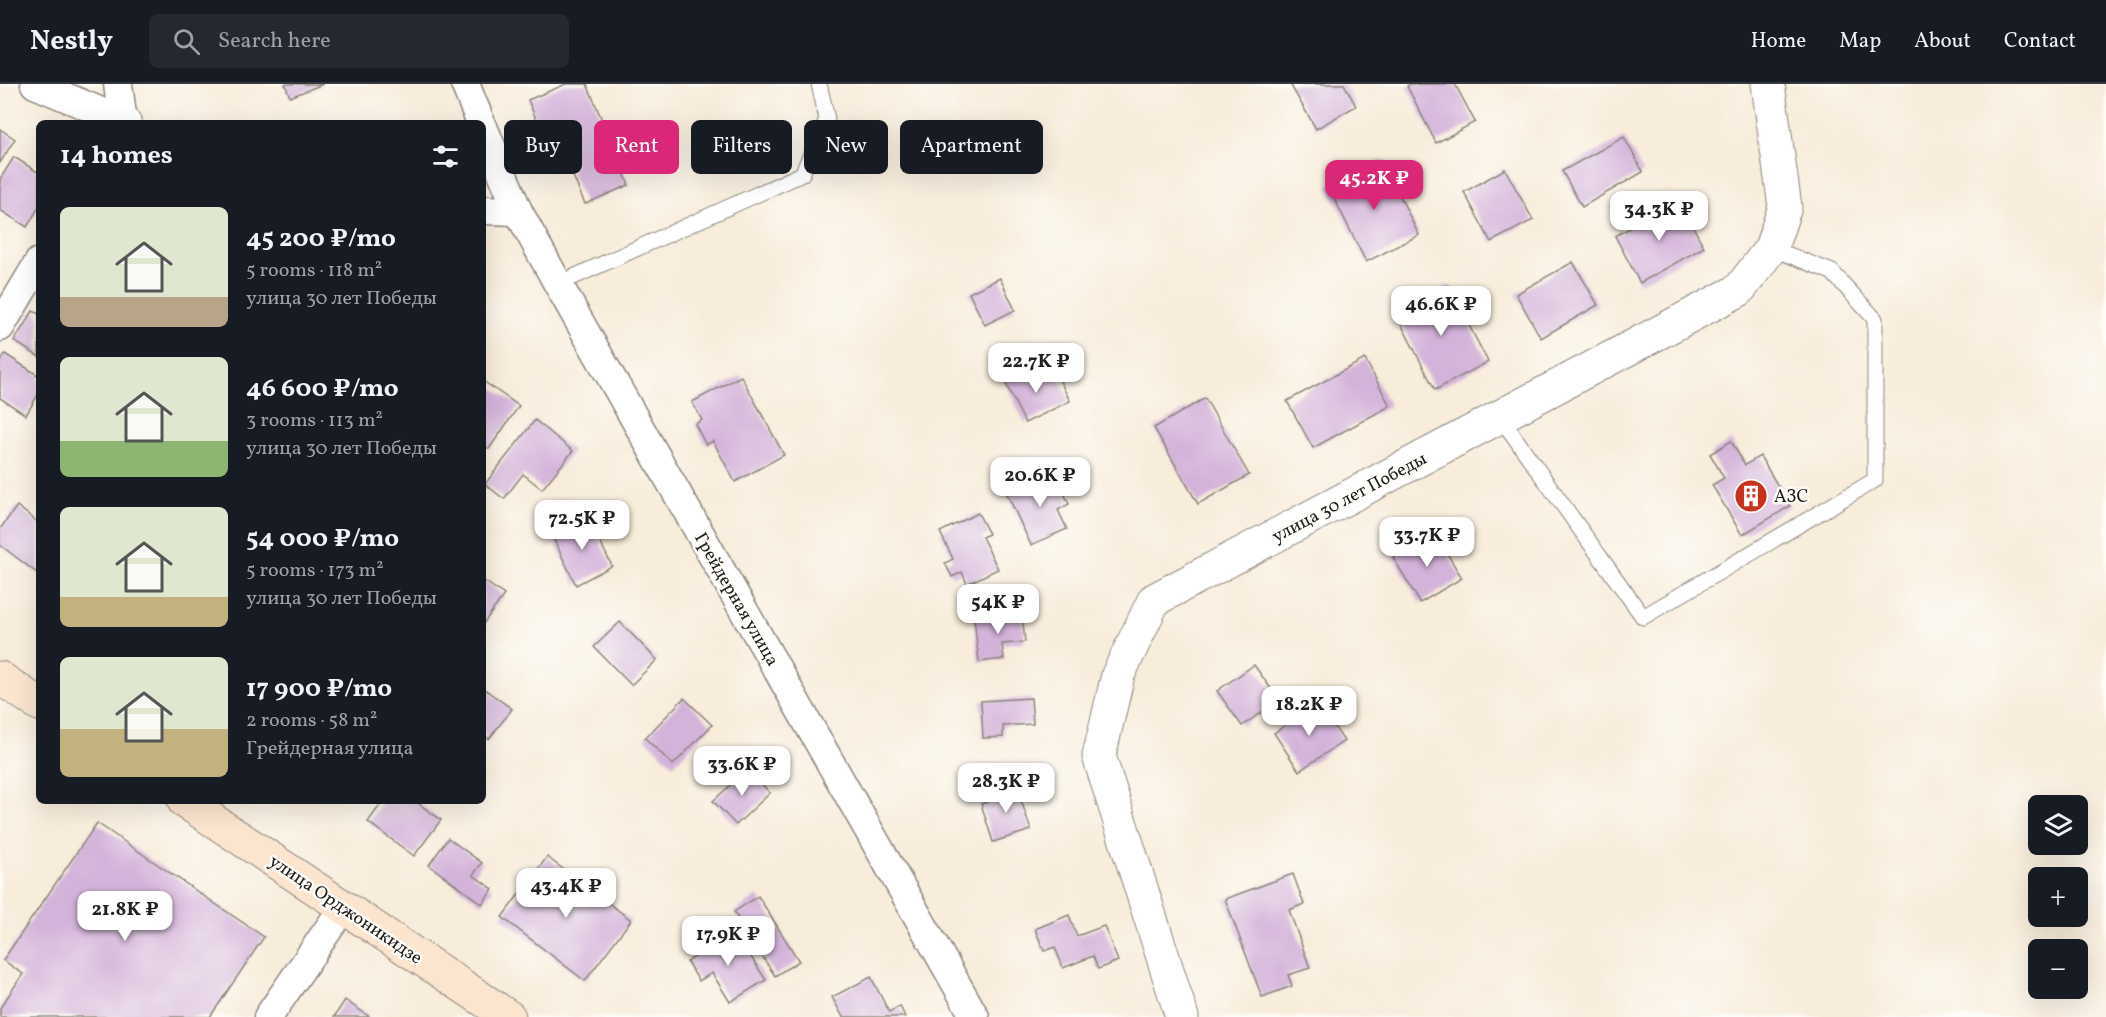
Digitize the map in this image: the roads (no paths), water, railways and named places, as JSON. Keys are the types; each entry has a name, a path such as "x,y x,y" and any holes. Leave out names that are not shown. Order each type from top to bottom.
{"main road":[{"path":"0,678 36,702"},
{"name":"улица Орджоникидзе","path":"188,804 509,1017"}],"street":[{"path":"35,84 118,120"},
{"path":"118,84 124,120"},
{"path":"465,84 480,120"},
{"name":"улица 30 лет Победы","path":"1182,1017 1099,756 1118,675 1154,600 1739,290 1771,248 1785,207 1767,84"},
{"name":"Грейдерная улица","path":"486,134 518,211 558,284 975,1017"},
{"path":"486,210 518,211"},
{"path":"0,327 36,267"},
{"path":"268,1017 343,908"}],"lane":[{"path":"558,284 802,174 827,118 819,84"},
{"path":"1500,417 1643,617 1875,480 1875,319 1832,273 1771,248"}],"place":[{"name":"АЗС","path":"1751,496"}]}
